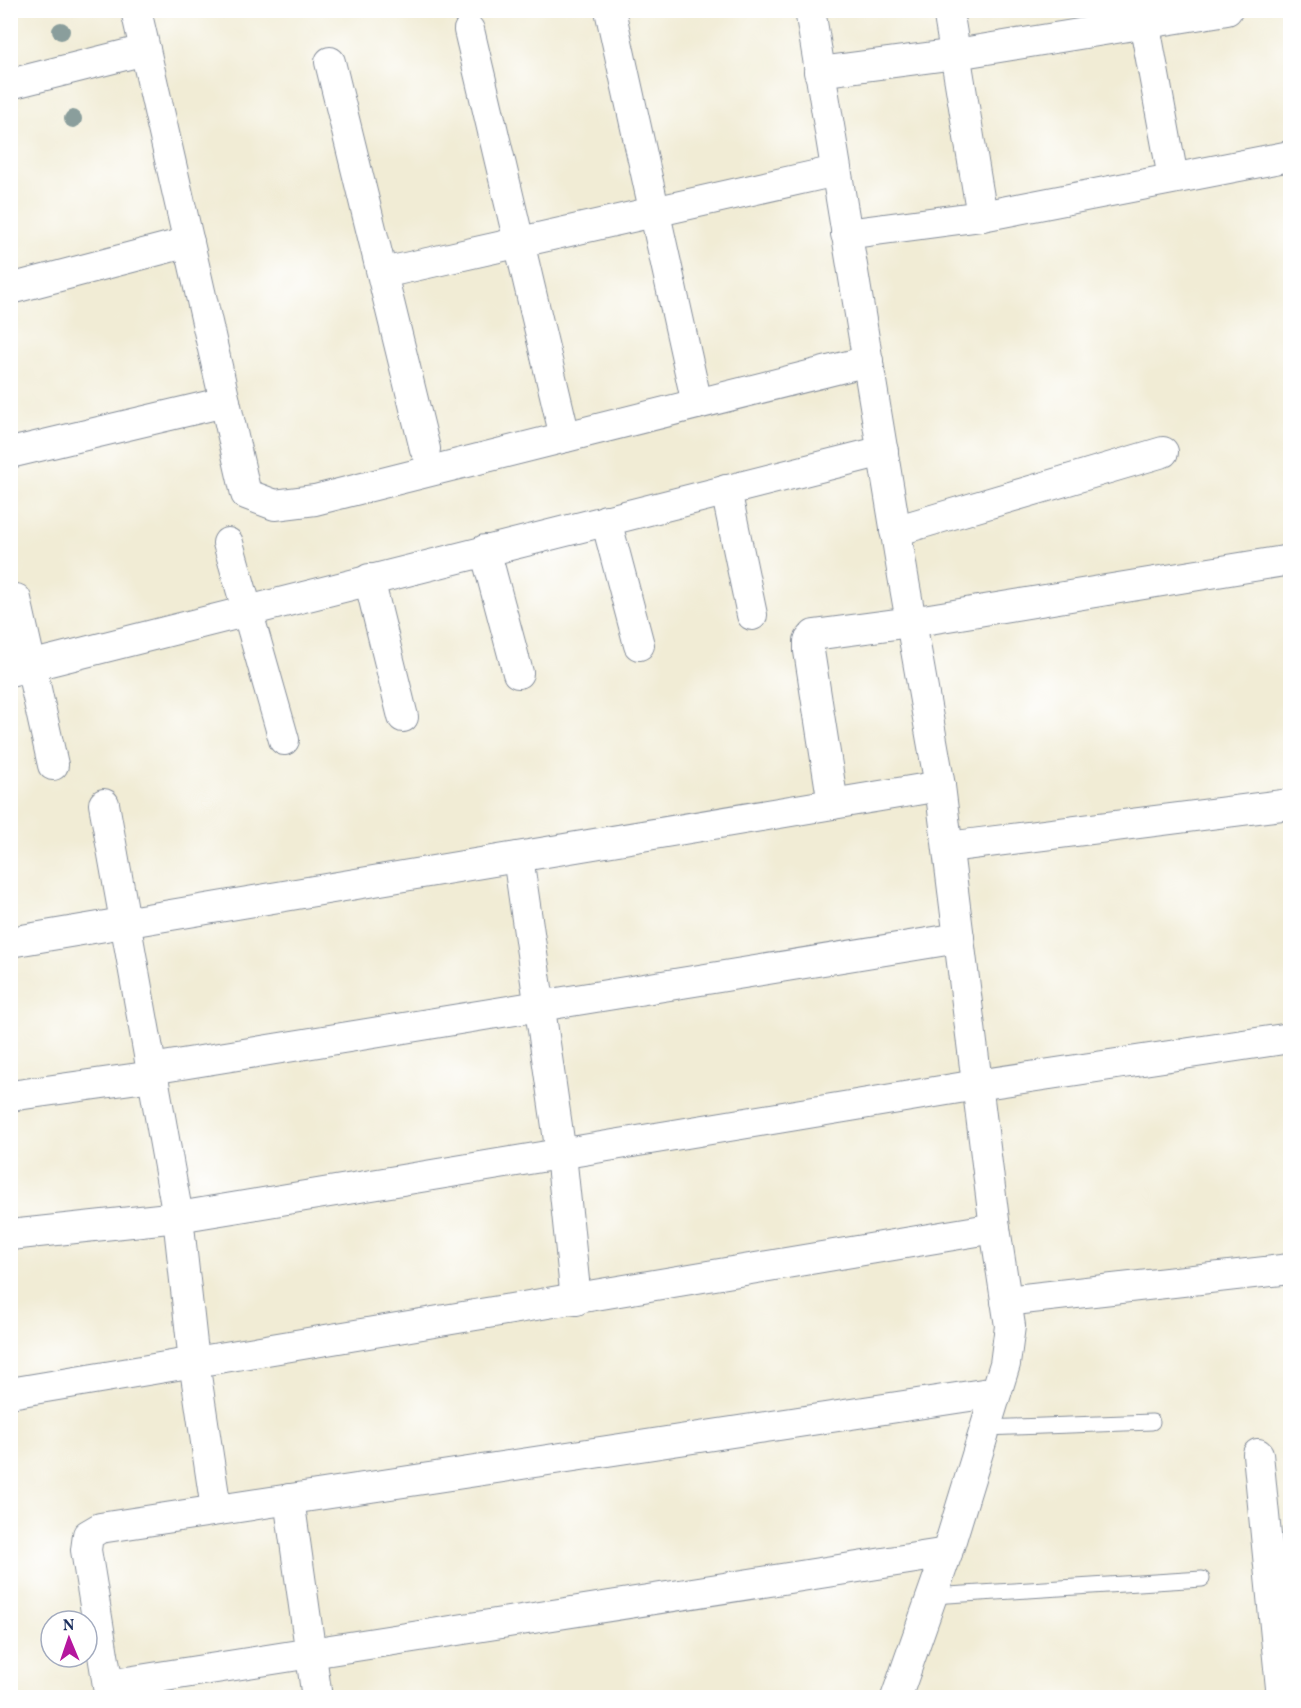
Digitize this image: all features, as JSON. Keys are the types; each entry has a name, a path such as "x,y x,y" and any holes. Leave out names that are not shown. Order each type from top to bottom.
{"street":[{"path":"136,10 246,494 275,505 315,500 868,361"},
{"path":"610,10 697,404"},
{"path":"810,10 895,531 940,786 1006,1301 1009,1344 986,1428 947,1553 896,1698"},
{"path":"948,10 982,216"},
{"path":"819,72 956,54 1143,17 1227,10"},
{"path":"1143,17 1173,178"},
{"path":"469,30 565,437"},
{"path":"10,84 145,50"},
{"path":"330,62 426,449"},
{"path":"846,234 982,216 1290,156"},
{"path":"383,273 836,171"},
{"path":"10,289 189,242"},
{"path":"10,453 225,402"},
{"path":"21,668 882,451"},
{"path":"895,531 1163,452"},
{"path":"726,490 752,615"},
{"path":"606,520 639,645"},
{"path":"228,543 284,740"},
{"path":"485,550 518,673"},
{"path":"833,804 809,641 814,635 911,622 1290,560"},
{"path":"369,579 403,717"},
{"path":"16,599 21,668 53,765"},
{"path":"10,942 940,786"},
{"path":"104,804 178,1217 194,1362 216,1509"},
{"path":"948,847 1290,804"},
{"path":"518,857 561,1154 576,1300"},
{"path":"10,1096 959,938"},
{"path":"10,1235 178,1217 977,1085 1290,1038"},
{"path":"10,1393 995,1228"},
{"path":"1006,1301 1290,1269"},
{"path":"947,1553 311,1653 109,1691 86,1550 88,1535 100,1528 996,1392"},
{"path":"1258,1454 1283,1623 1282,1698"},
{"path":"289,1499 317,1698"}],"lane":[{"path":"986,1428 1152,1422"},
{"path":"932,1596 1202,1579"}]}
